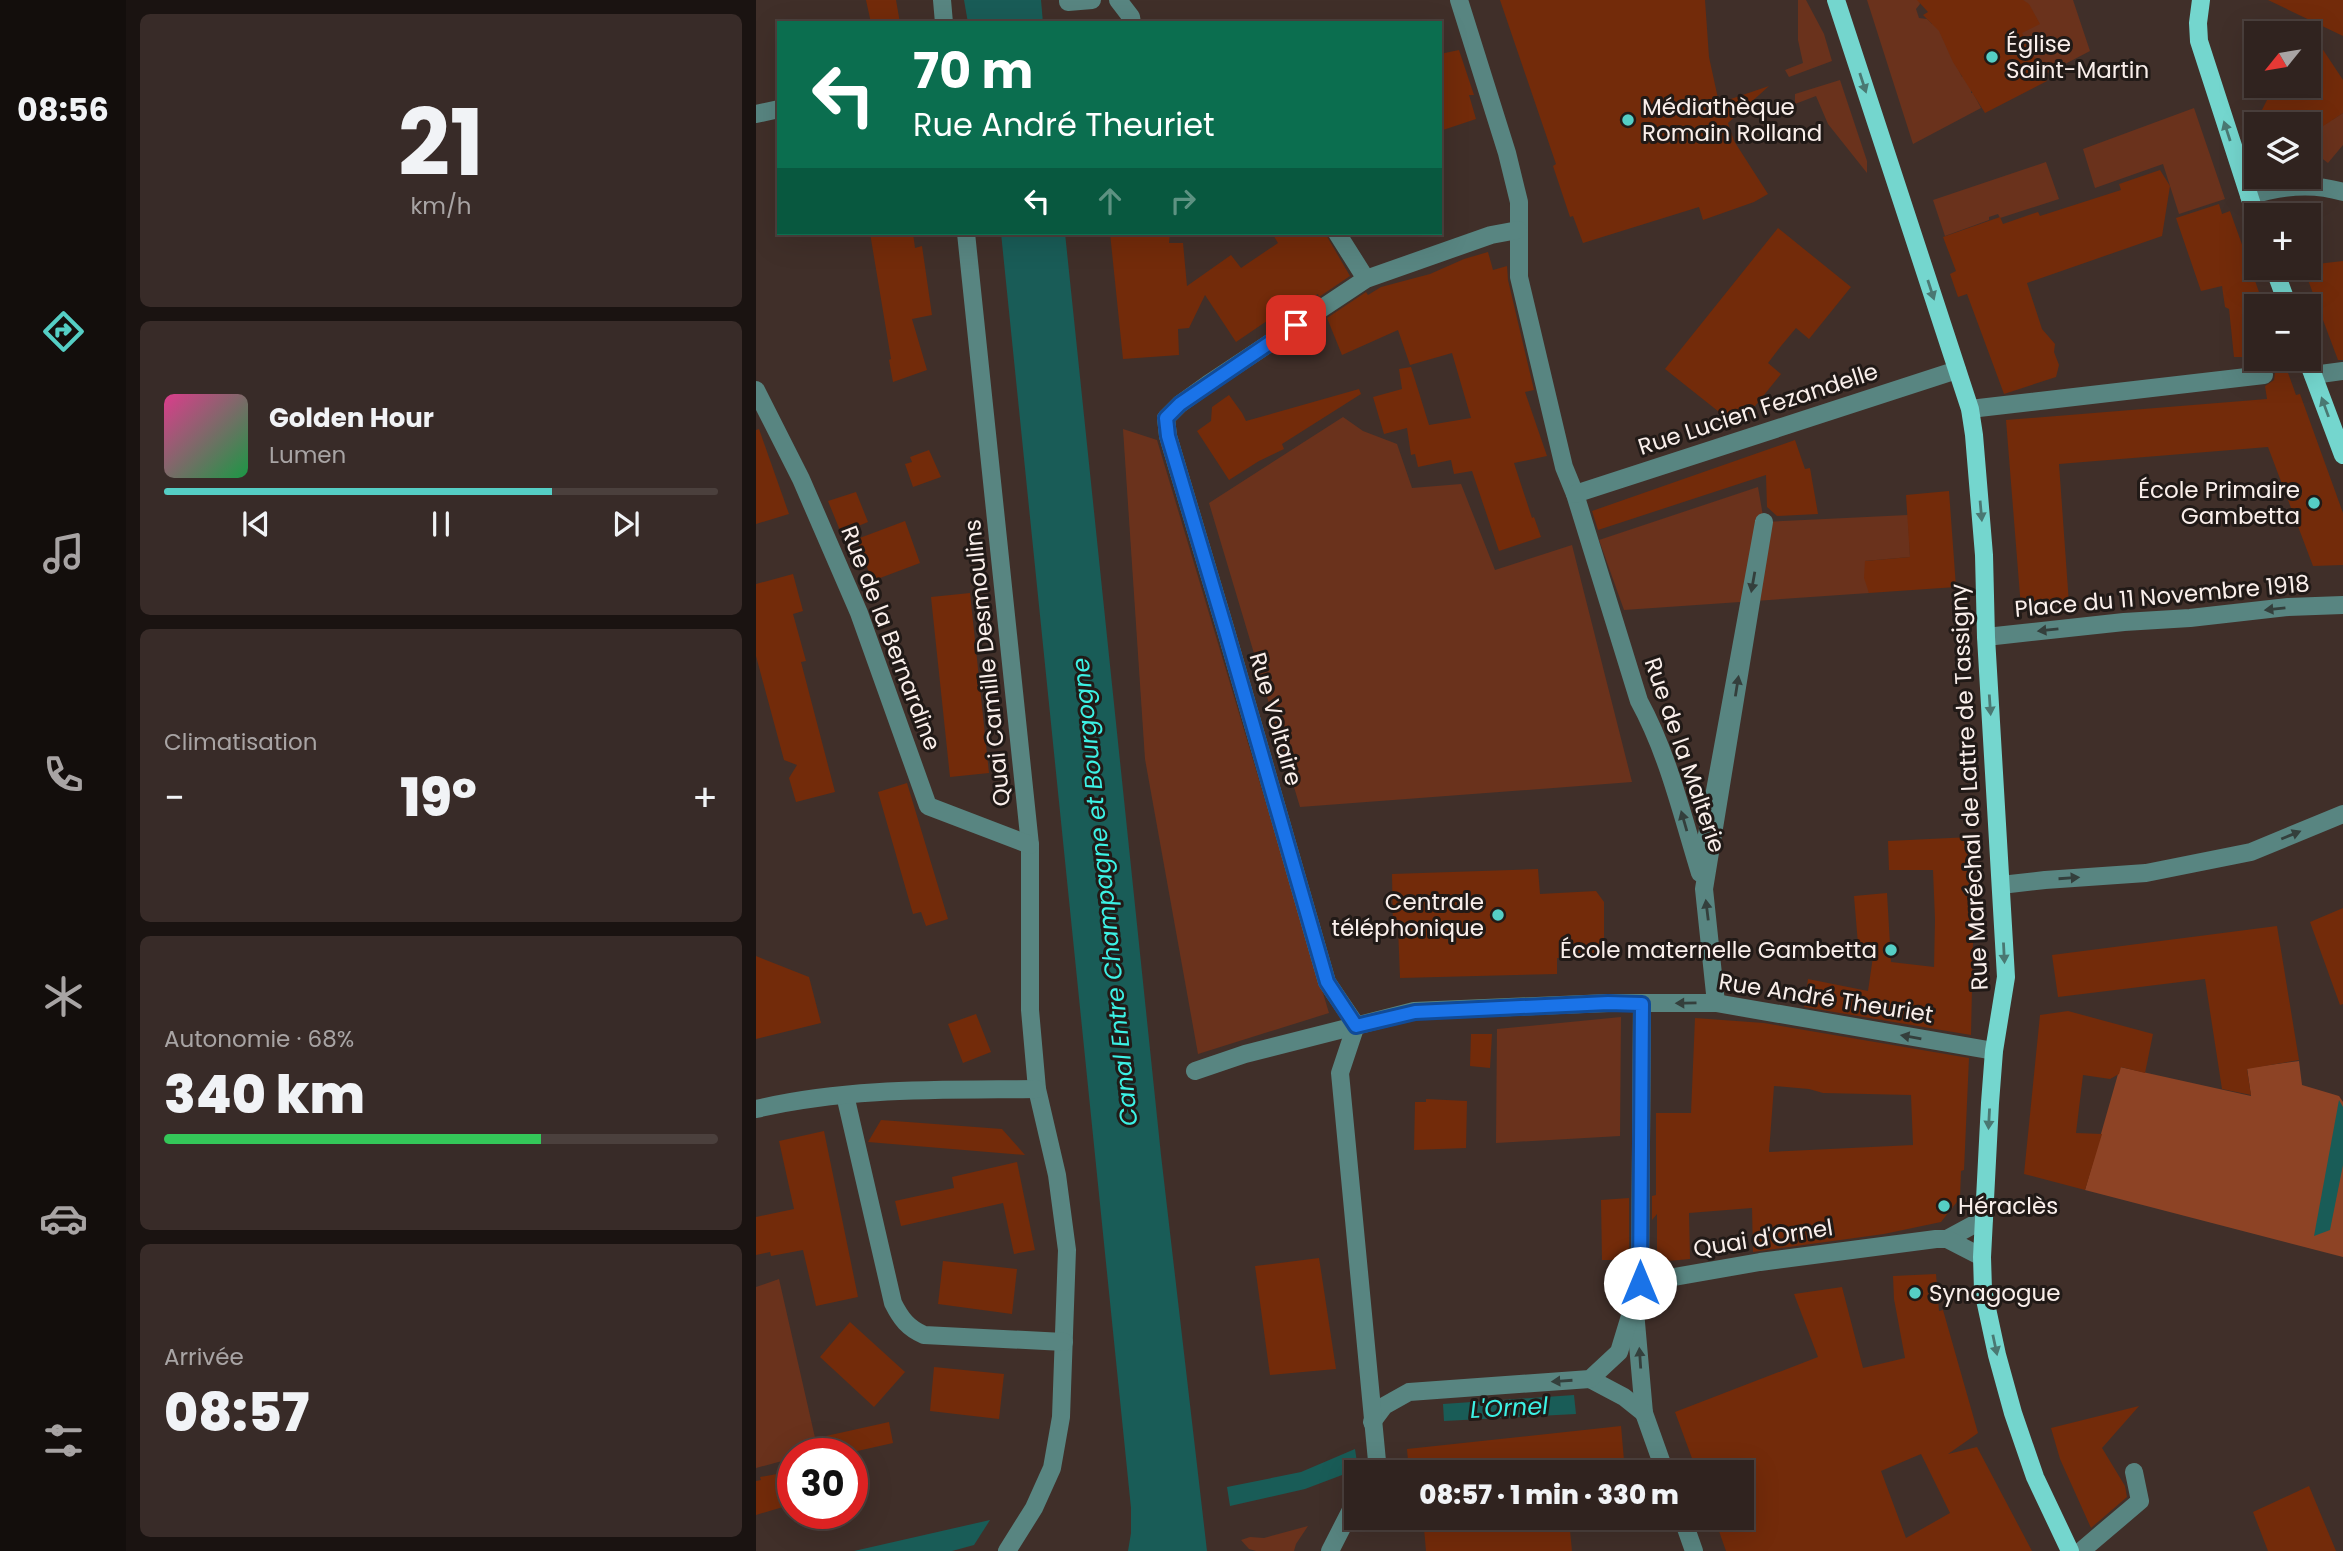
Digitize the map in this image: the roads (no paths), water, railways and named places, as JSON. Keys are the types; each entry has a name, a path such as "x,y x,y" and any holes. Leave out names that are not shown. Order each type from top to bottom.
{"main road":[{"name":"Rue Maréchal de Lattre de Tassigny","path":"1836,0 1970,409 1984,555 1986,637 2006,977 1986,1050 1983,1290 2013,1413 2035,1477 2070,1551"},
{"path":"2201,0 2199,41 2251,203"},
{"path":"2312,371 2343,455"}],"street":[{"path":"942,0 944,21"},
{"path":"1068,1 1091,0"},
{"path":"1118,0 1132,17 1132,21"},
{"name":"Rue de la Malterie","path":"1459,0 1507,153 1519,202 1519,276 1564,467 1575,494 1639,701 1653,726 1700,873 1764,522 1704,889 1716,1003"},
{"path":"1826,0 1841,18"},
{"path":"756,114 777,109"},
{"path":"2249,196 2275,188 2303,186 2343,192"},
{"path":"1337,235 1366,279 1491,235 1518,229"},
{"name":"Quai Camille Desmoulins","path":"966,235 1030,845 1030,1010 1037,1089 1057,1175 1068,1250 1061,1417 1052,1468 1034,1508 1007,1551"},
{"name":"Rue Voltaire","path":"1356,1026 1327,982 1168,436 1166,418 1199,390 1366,279"},
{"path":"2321,369 2343,372"},
{"name":"Rue Lucien Fezandelle","path":"1575,494 1957,370"},
{"path":"1970,409 2264,374"},
{"name":"Rue de la Bernardine","path":"756,390 801,479 859,614 928,806 1030,845"},
{"name":"Place du 11 Novembre 1918","path":"1986,637 2124,622 2343,605"},
{"path":"2001,885 2146,873 2251,852 2343,814"},
{"name":"Rue André Theuriet","path":"1195,1071 1245,1054 1415,1012 1608,1003 1716,1003 1986,1050"},
{"path":"1590,1379 1619,1352 1640,1283 1642,1004"},
{"path":"1356,1026 1340,1073 1377,1460"},
{"path":"756,1109 898,1090 1037,1089"},
{"path":"845,1095 894,1303 902,1320 924,1335 1064,1342"},
{"path":"1942,1239 1984,1219"},
{"path":"1942,1239 1982,1257"},
{"name":"Quai d'Ornel","path":"1640,1283 1760,1262 1942,1239"},
{"path":"1633,1306 1637,1317 1644,1413 1661,1460"},
{"path":"1372,1422 1384,1406 1409,1392 1590,1379 1624,1397 1644,1413"},
{"path":"2081,1551 2140,1501 2134,1472"},
{"path":"1330,1551 1344,1524"},
{"path":"1687,1530 1694,1551"}],"water":[{"path":"964,0 1041,0 1043,21 968,21"},
{"name":"Canal Entre Champagne et Bourgogne","path":"1001,235 1065,235 1161,1155 1207,1551 1128,1551 1131,1508"},
{"path":"2339,1100 2343,1107 2343,1165 2330,1230 2314,1236"},
{"name":"L'Ornel","path":"1574,1395 1576,1414 1444,1421 1443,1404"},
{"path":"1355,1449 1357,1460 1344,1460 1344,1474 1305,1489 1230,1506 1227,1487 1301,1472"},
{"path":"990,1520 974,1545 952,1551 854,1551"}],"place":[{"name":"Église Saint-Martin","path":"1992,57"},
{"name":"Médiathèque Romain Rolland","path":"1628,120"},
{"name":"École Primaire Gambetta","path":"2314,503"},
{"name":"Centrale téléphonique","path":"1498,915"},
{"name":"École maternelle Gambetta","path":"1891,950"},
{"name":"Héraclès","path":"1944,1206"},
{"name":"Synagogue","path":"1915,1293"}]}
